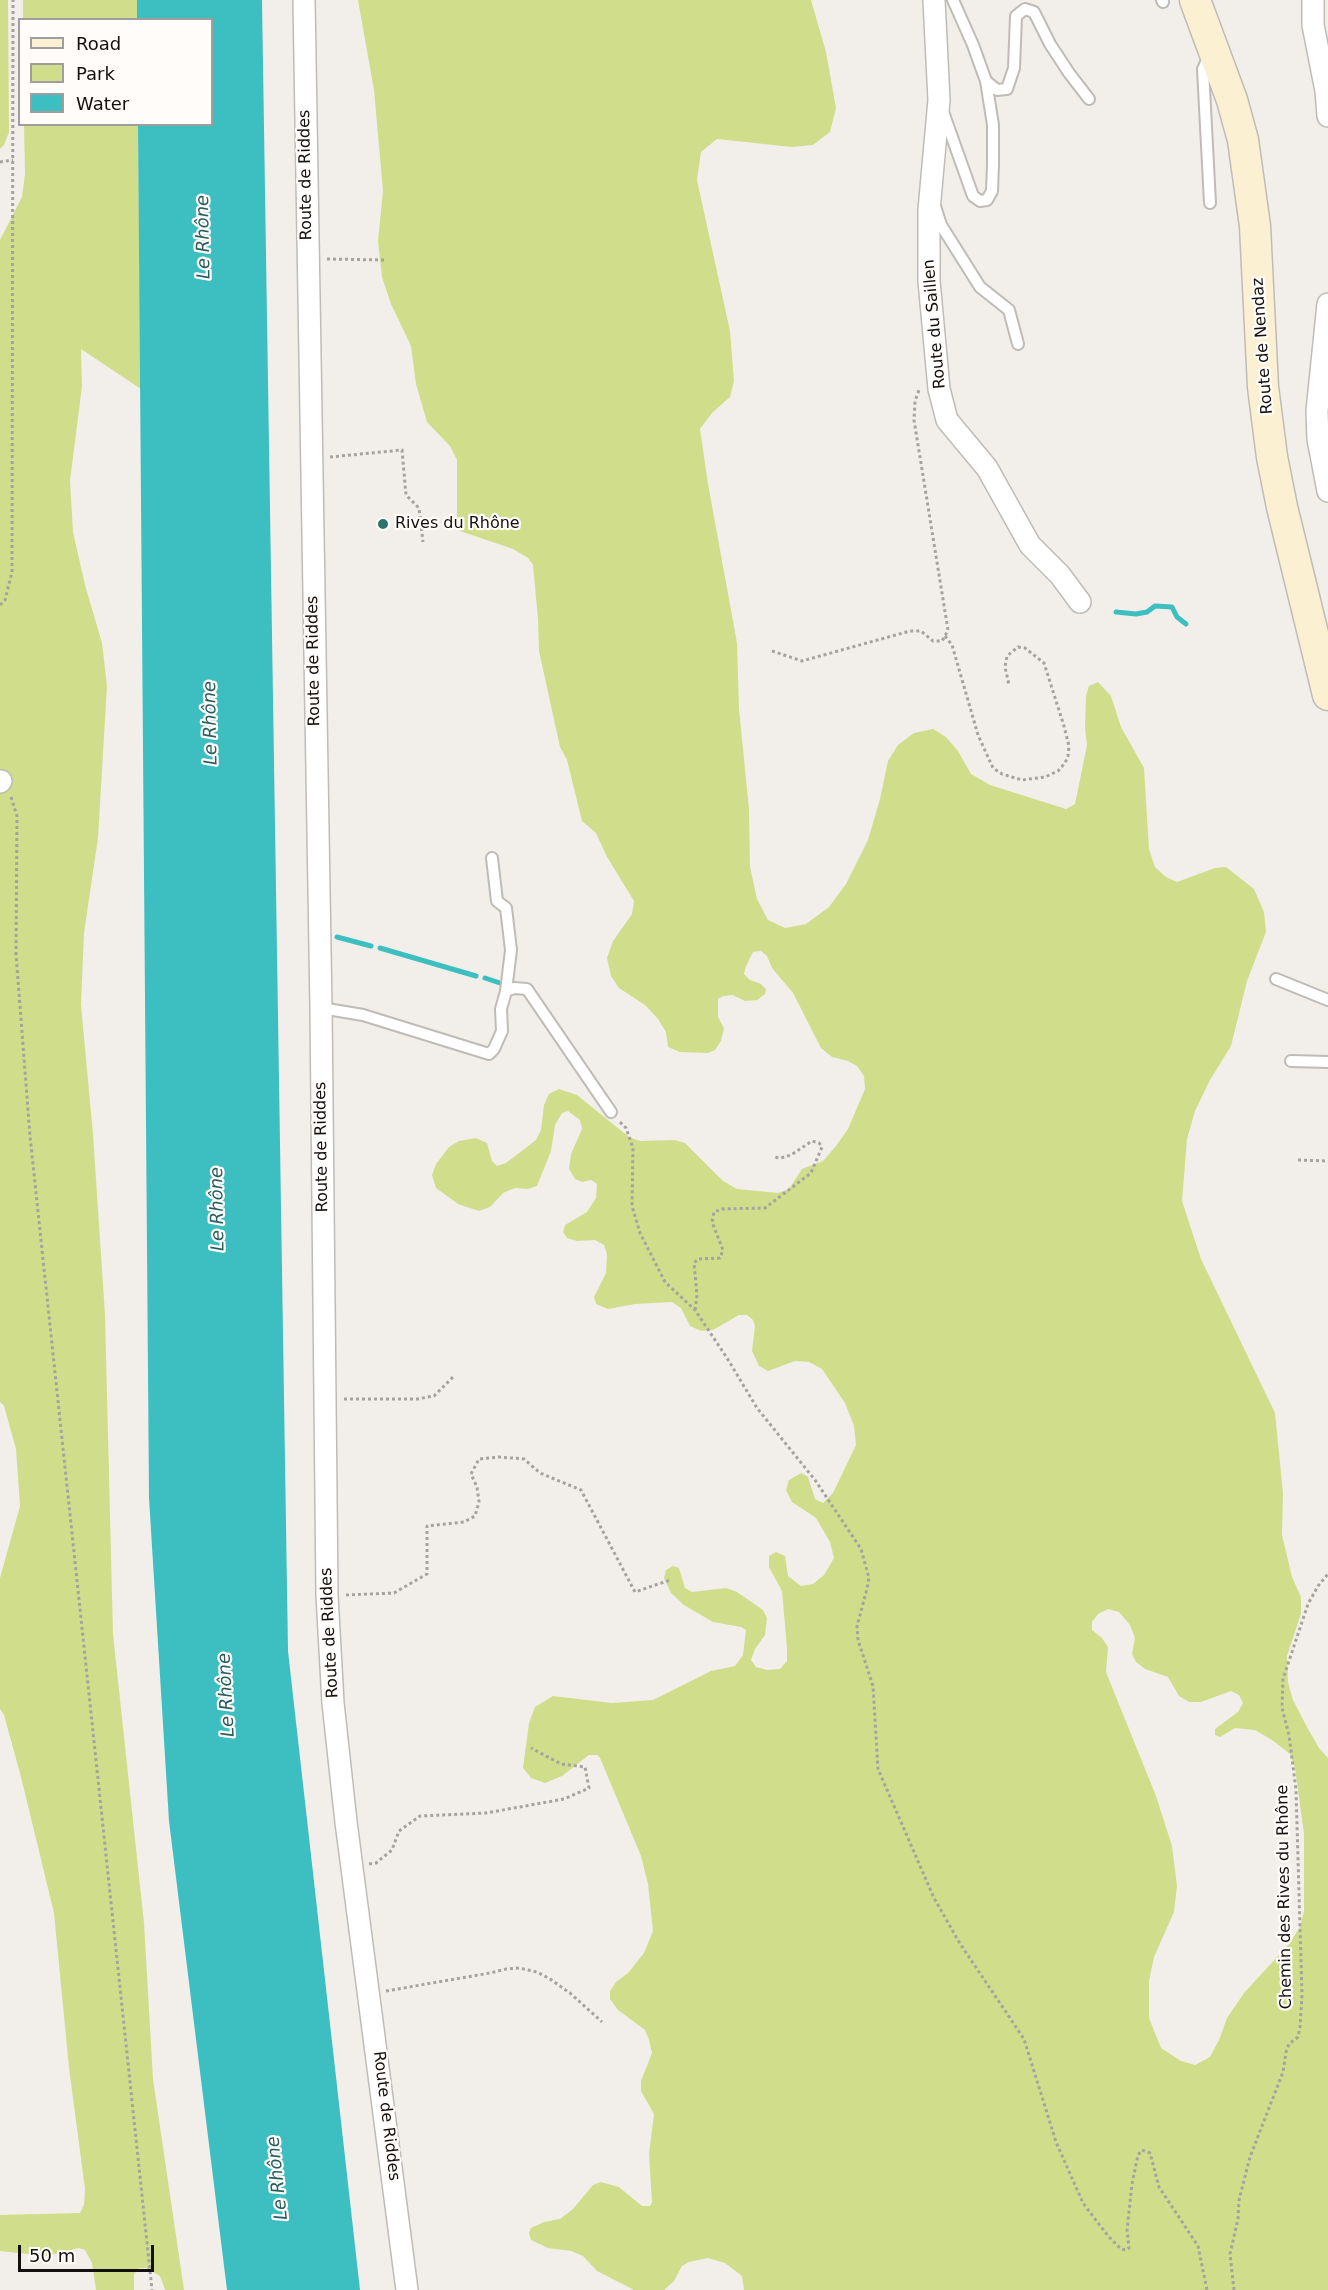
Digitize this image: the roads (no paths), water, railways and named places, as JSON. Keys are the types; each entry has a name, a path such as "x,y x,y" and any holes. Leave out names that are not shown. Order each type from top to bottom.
{"main road":[{"name":"Route de Nendaz","path":"1195,0 1232,100 1247,163 1255,226 1263,387 1272,457 1328,695"}],"street":[{"name":"Route de Riddes","path":"304,0 321,1008 327,1595 333,1703 407,2290"},
{"name":"Route du Saillen","path":"934,0 939,100 931,194 929,281 939,389 946,420 987,468 1030,545 1060,575 1080,602"},
{"path":"1313,0 1313,25 1326,91 1328,116"},
{"path":"1328,304 1317,411 1328,491"}],"lane":[{"path":"939,100 973,196 980,201 987,200 992,191 993,125 986,81 973,45 952,0"},
{"path":"986,81 997,90 1007,89 1014,68 1016,16 1025,9 1034,12 1050,44 1089,99"},
{"path":"1210,203 1203,69 1212,49"},
{"path":"931,194 941,225 980,287 1010,310 1018,344"},
{"path":"321,1008 363,1015 489,1054 494,1049 502,1031 501,1009 506,991 511,950 506,908 497,901 492,858"},
{"path":"1276,979 1328,1000"},
{"path":"506,991 514,988 527,989 611,1112"},
{"path":"1291,1061 1328,1062"}],"water":[{"name":"Le Rhône","path":"137,0 262,0 288,1651 360,2290 227,2290 169,1821 149,1498 138,126 213,126 213,18 137,18"}],"waterway":[{"path":"1116,612 1136,614 1147,612 1155,606 1172,607 1177,617 1186,624"},
{"path":"337,937 371,946"},
{"path":"380,948 476,976"},
{"path":"485,978 500,983"}],"place":[{"name":"Rives du Rhône","path":"383,524"}]}
